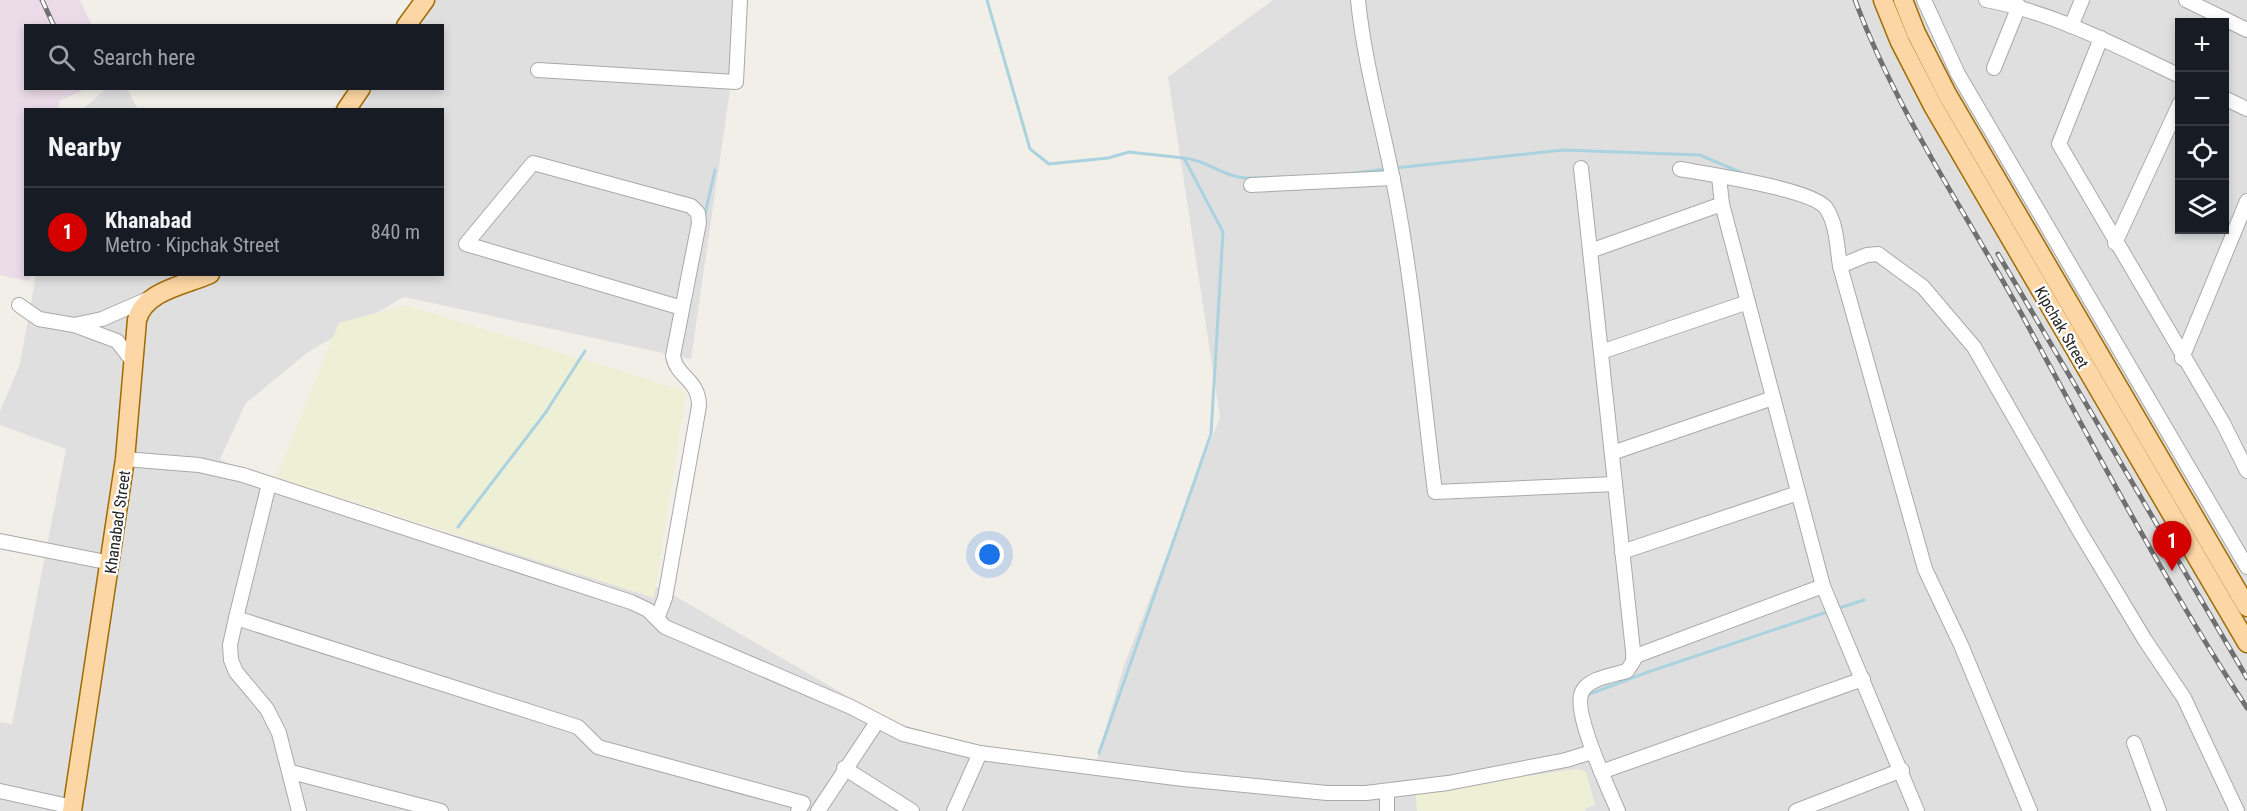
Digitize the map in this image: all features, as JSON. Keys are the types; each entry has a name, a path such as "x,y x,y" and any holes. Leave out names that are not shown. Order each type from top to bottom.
{"main road":[{"path":"407,24 425,0"},
{"path":"1884,4 1904,0"},
{"name":"Kipchak Street","path":"1904,0 1916,33 1947,94 2247,607"},
{"name":"Kipchak Street","path":"1884,4 1916,74 1939,116 2247,643"},
{"path":"347,108 360,90"},
{"name":"Khanabad Street","path":"72,809 126,459 138,314 158,295 205,276"}],"street":[{"path":"538,70 736,82 740,0"},
{"path":"1358,0 1371,90 1389,158 1405,246 1434,492 1615,484"},
{"path":"1924,0 1958,74 2247,567"},
{"path":"1986,0 2019,6 2071,26 2175,74"},
{"path":"2071,26 2082,0"},
{"path":"2186,0 2247,30"},
{"path":"1994,68 2019,6"},
{"path":"2101,38 2059,144 2182,358 2223,423 2247,471"},
{"path":"2229,101 2247,110"},
{"path":"2115,243 2175,114"},
{"path":"657,619 665,598 699,406 697,389 677,368 674,360 700,218 691,206 533,163 466,244 682,308"},
{"path":"1581,168 1633,657 1631,668 1592,682 1582,692 1580,703 1592,752 1618,811"},
{"path":"1680,169 1806,195 1817,200 1826,208 1832,222 1840,266 1925,569 1961,645 2030,811"},
{"path":"1719,177 1722,204 1823,586 1902,770 1917,811"},
{"path":"1251,185 1393,178"},
{"path":"2182,358 2247,201"},
{"path":"1590,251 1722,204"},
{"path":"1840,266 1867,255 1878,254 1923,287 1974,347 2080,532 2145,640 2184,698 2237,811"},
{"path":"74,325 102,319 158,295"},
{"path":"1601,352 1748,302"},
{"path":"19,305 39,319 74,325 117,341 134,363"},
{"path":"1612,453 1773,398"},
{"path":"126,459 199,465 269,484 631,602 648,610 665,627 851,707 877,722 915,738 980,753 1183,779 1327,793 1387,791 1501,774 1592,752"},
{"path":"269,484 230,645 236,672 267,709 279,733 291,772 299,811"},
{"path":"1622,552 1798,493"},
{"path":"0,540 111,563"},
{"path":"1633,657 1823,586"},
{"path":"236,618 578,727 598,747 801,807 819,809 844,768 877,722"},
{"path":"1601,772 1863,679"},
{"path":"2134,743 2159,811"},
{"path":"954,811 980,753"},
{"path":"844,768 912,811"},
{"path":"1796,811 1810,809 1902,770"},
{"path":"291,772 441,811"},
{"path":"0,791 72,809"},
{"path":"1387,791 1387,811"}],"shaded area":[{"path":"0,0 80,0 92,24 24,24 24,90 83,90 60,101 58,108 24,108 24,276 30,276 28,281 0,275"},
{"path":"416,0 743,0 691,359 404,297 308,352 246,403 220,459 275,489 663,589 890,721 986,749 1096,763 1123,668 1220,417 1168,77 1273,0 2247,0 2247,811 1585,811 1584,809 1595,805 1416,793 1417,811 0,811 0,722 12,724 66,449 0,425 0,411 20,364 36,276 444,276 444,108 334,108 348,90 444,90 444,24 398,24"},
{"path":"105,90 128,90 137,108 84,108"}],"green space":[{"path":"406,305 686,391 654,598 276,477 339,323"},
{"path":"1576,769 1586,772 1595,804 1584,809 1585,811 1417,811 1416,792"}],"waterway":[{"path":"987,0 1030,149 1049,164 1108,158 1129,152 1184,158 1223,232 1211,434 1099,753"},
{"path":"1395,168 1563,150 1700,155 1742,173"},
{"path":"1184,158 1202,162 1235,176 1284,177"},
{"path":"1347,174 1386,169"},
{"path":"704,219 715,170"},
{"path":"458,527 546,412 585,351"},
{"path":"1836,609 1864,600"},
{"path":"1587,695 1648,672 1830,611"}],"railway":[{"path":"42,0 53,24"},
{"path":"1855,0 1890,81 1932,159 2021,313 2158,563 2247,708"},
{"path":"1998,254 2247,678"}],"place":[{"name":"Khanabad","path":"2172,571"}]}
